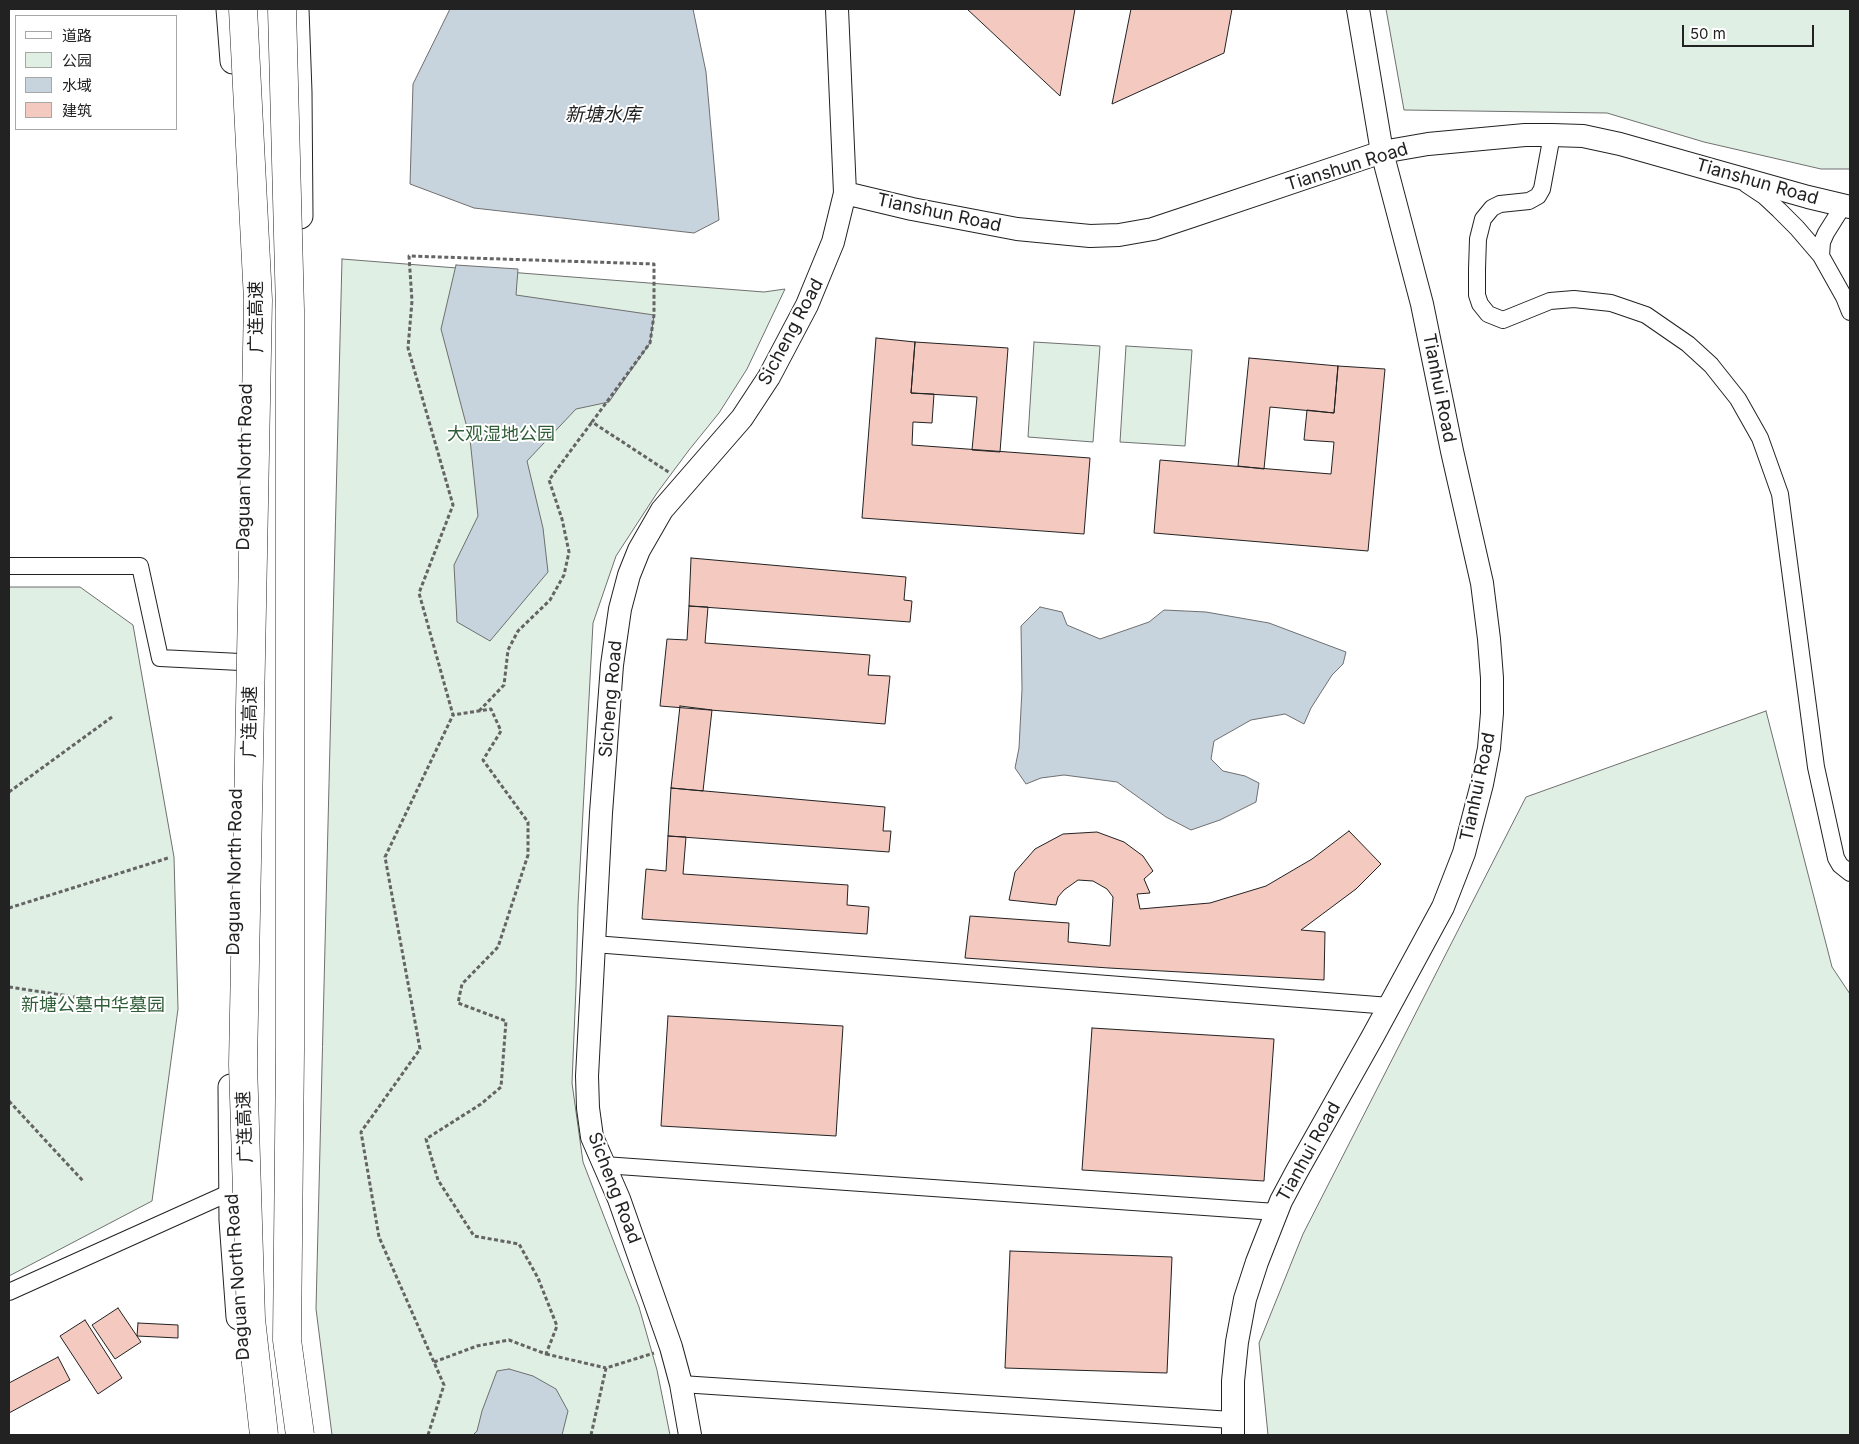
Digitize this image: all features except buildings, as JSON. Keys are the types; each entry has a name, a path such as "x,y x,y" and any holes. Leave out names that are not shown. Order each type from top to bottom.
{"highway":[{"name":"广连高速","path":"243,9 258,300 243,1064 251,1319 264,1435"},
{"name":"广连高速","path":"282,9 290,310 288,1340 300,1435"}],"main road":[{"name":"Daguan North Road","path":"228,9 249,223 251,295 248,343 240,662 231,1079 231,1192 238,1308 245,1376 255,1435"},
{"path":"296,9 300,175 300,343 284,1137 290,1264 307,1435"},
{"path":"248,343 300,343"}],"street":[{"name":"Sicheng Road","path":"690,1435 681,1384 671,1347 619,1199 592,1137 588,1108 587,1076 594,944 612,665 620,609 629,576 639,550 662,510 742,418 769,377 807,305 825,265 840,221 845,193 837,9"},
{"name":"Tianhui Road","path":"1233,1428 1233,1381 1237,1342 1245,1299 1276,1212 1443,907 1464,853 1482,784 1489,748 1492,678 1482,583 1452,451 1422,304 1382,152 1358,9"},
{"name":"Tianshun Road","path":"845,193 912,209 1017,230 1082,236 1119,235 1153,229 1382,152 1428,144 1525,134 1552,134 1583,136 1620,144 1846,206"},
{"path":"1552,134 1542,190 1538,196 1529,201 1500,204 1492,208 1483,219 1478,239 1477,296 1480,304 1488,314 1503,320 1550,301 1574,299 1611,303 1646,315 1688,344 1711,365 1738,399 1760,438 1780,494 1816,767 1836,858 1840,865 1850,873"},
{"path":"1735,177 1774,205 1821,256 1844,297 1850,312"},
{"path":"1821,256 1822,242 1826,233 1846,206"},
{"path":"9,566 140,566 160,658 240,662"},
{"path":"594,944 1390,1006"},
{"path":"604,1165 1276,1212"},
{"path":"9,1292 231,1192"},
{"path":"681,1384 1233,1428"}],"path":[{"path":"428,1435 444,1385 379,1237 361,1132 420,1049 385,858 454,714 419,593 453,506 408,348 412,301 409,256 654,264 654,315 650,343 549,480 562,519 569,552 564,575 550,600 518,630 508,650 504,685 480,711"},
{"path":"592,422 685,483"},
{"path":"454,714 492,709 501,731 483,760 528,822 528,855 498,947 462,984 458,1002 506,1020 501,1088 426,1139 438,1180 474,1236 519,1244 538,1278 557,1326 546,1354"},
{"path":"9,792 112,717"},
{"path":"9,908 168,858"},
{"path":"9,987 155,1009"},
{"path":"9,1101 83,1181"},
{"path":"434,1362 477,1346 509,1340 546,1354 606,1368 671,1347"},
{"path":"591,1435 606,1368"}],"green space":[{"path":"1386,9 1850,9 1850,169 1821,169 1704,142 1607,113 1404,110"},
{"name":"大观湿地公园","path":"342,259 764,292 785,289 747,369 719,413 657,493 616,556 593,623 578,905 572,1083 583,1162 639,1307 657,1370 670,1435 332,1435 316,1309"},
{"path":"1034,342 1100,346 1093,442 1028,437"},
{"path":"1126,346 1192,350 1185,446 1120,442"},
{"name":"新塘公墓中华墓园","path":"9,587 80,587 133,625 174,857 178,1009 152,1201 9,1276"},
{"path":"1766,711 1832,967 1850,994 1850,1435 1268,1435 1259,1343 1303,1234 1526,797"}],"water":[{"name":"新塘水库","path":"450,9 693,9 706,72 719,220 694,233 474,208 410,184 413,84"},
{"path":"456,265 518,269 516,295 654,315 650,343 609,402 576,409 527,461 543,528 548,572 490,641 457,622 454,565 478,516 470,439 441,329"},
{"path":"1040,607 1062,612 1067,625 1100,639 1149,622 1164,610 1206,612 1269,623 1346,652 1343,664 1332,675 1311,708 1304,724 1285,714 1251,720 1214,741 1211,759 1223,771 1245,776 1259,783 1256,802 1220,820 1191,830 1166,817 1117,782 1064,775 1041,778 1026,784 1015,768 1019,748 1022,689 1021,626"},
{"path":"509,1369 533,1376 556,1389 568,1411 562,1435 473,1435 477,1431 482,1411 497,1371"}]}
